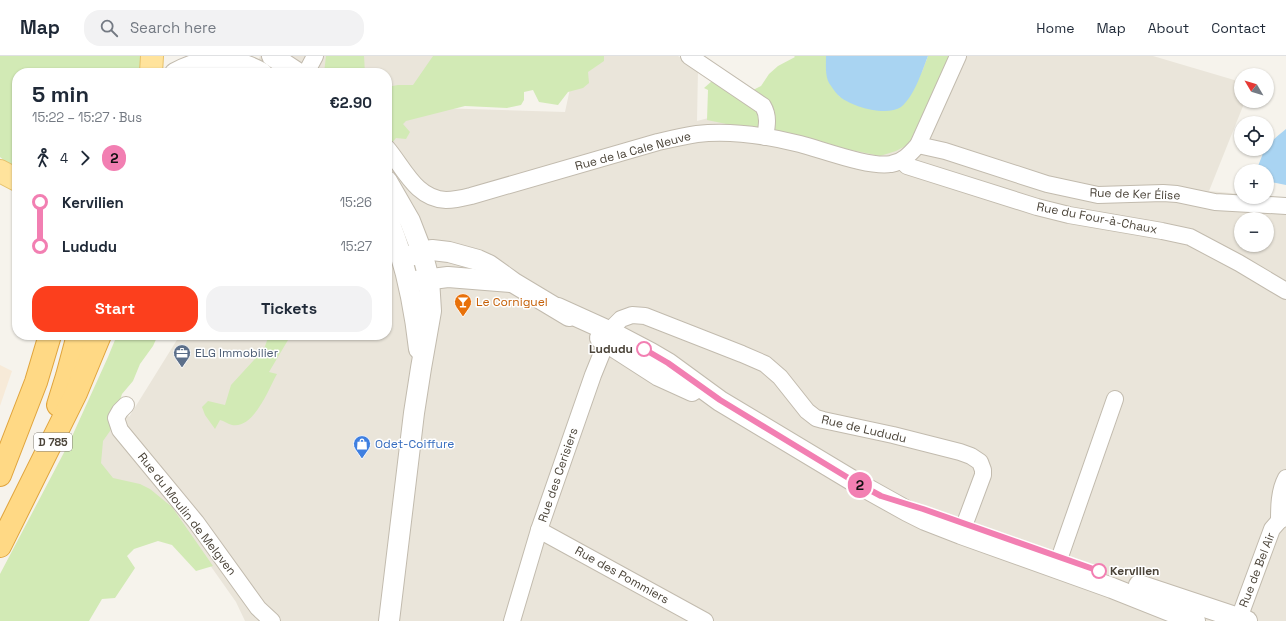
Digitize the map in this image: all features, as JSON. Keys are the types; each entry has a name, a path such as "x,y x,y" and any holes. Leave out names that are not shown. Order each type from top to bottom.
{"highway":[{"name":"D 785","path":"0,475 36,382 49,340"},
{"name":"D 785","path":"0,540 53,418 67,376 77,340"},
{"name":"D 785","path":"0,546 76,394 98,340"}],"main road":[{"path":"151,68 152,56"}],"street":[{"path":"309,68 315,56"},
{"path":"689,56 763,106 767,117 765,137"},
{"path":"902,161 918,145 958,56"},
{"path":"185,68 193,64 217,60 269,63 284,68"},
{"name":"Rue de la Cale Neuve","path":"392,154 418,188 431,197 448,200 471,196 658,142 685,136 717,133 765,137 799,144 871,164 892,164 902,161"},
{"name":"Rue de Ker Élise","path":"918,145 945,151 1047,184 1098,195 1170,194 1215,202 1286,206"},
{"name":"Rue du Four-à-Chaux","path":"902,161 907,166 1037,207 1069,215 1190,237 1239,263 1286,291"},
{"path":"389,621 421,368 431,311 429,279 422,252 410,221 392,189"},
{"path":"392,228 408,282 421,368"},
{"path":"402,258 422,252 442,250 478,260 489,265 514,283 609,337 659,376 692,391 720,400 881,496 963,529 1204,617 1241,620"},
{"path":"408,282 429,279 459,278 514,283"},
{"name":"Rue de Lududu","path":"609,337 619,320 632,314 645,316 765,364 776,373 807,411 816,418 960,452 975,458 982,466 983,475 963,529"},
{"name":"Rue des Cerisiers","path":"512,621 540,530 593,375 609,337"},
{"path":"1058,563 1115,399"},
{"name":"Rue du Moulin de Melgven","path":"126,405 116,418 120,430 196,522 258,608 272,621"},
{"name":"Rue de Bel Air","path":"1241,620 1272,530 1283,519 1280,501 1286,478"},
{"name":"Rue des Pommiers","path":"540,530 705,621"}],"shaded area":[{"path":"260,56 437,56 403,107 565,112 577,56 678,56 698,69 697,121 946,56 1153,56 1234,80 1234,108 1242,108 1239,116 1234,116 1234,128 1209,191 1234,193 1234,204 1274,204 1274,197 1286,198 1286,621 245,621 236,602 176,517 102,480 87,461 118,397 129,417 177,340 392,340 392,68 255,68"},
{"path":"0,365 12,371 0,406"}],"green space":[{"path":"0,56 142,56 141,68 12,68 12,164 0,157"},
{"path":"326,56 364,56 365,68 325,68"},
{"path":"433,56 604,56 604,61 588,72 589,83 583,88 568,92 558,105 539,102 533,90 524,92 524,100 521,105 507,108 465,106 406,121 403,124 410,132 406,139 396,138 392,143 392,86 413,85"},
{"path":"794,56 826,56 826,70 839,96 869,109 922,72 928,56 951,56 911,143 896,151 880,156 707,120 708,90 704,88 712,81 739,97 761,86 769,74 778,66 795,57"},
{"path":"115,340 156,340 140,364 133,381 122,394 110,431 103,441 101,463 113,478 140,484 150,489 172,507 213,566 196,571 172,545 158,541 134,549 127,556 135,568 115,598 102,599 89,621 0,621 0,574 69,443"},
{"path":"267,340 288,340 269,372 277,374 265,398 254,415 247,421 240,425 232,425 220,420 215,429 205,415 202,407 208,401 225,405 231,385 264,349"}],"water":[{"path":"826,56 928,56 917,83 906,103 895,110 878,111 860,107 838,95 829,83 827,77"},
{"path":"1286,129 1286,185 1274,182 1274,164 1259,164 1262,156 1274,156 1274,139"}],"bus line":[{"name":"2","path":"644,349 668,363 720,400 811,456 881,496 923,509 1099,571"}],"place":[{"name":"Le Corniguel","path":"463,317"},
{"name":"Lududu","path":"644,349"},
{"name":"ELG Immobilier","path":"182,368"},
{"name":"Odet-Coiffure","path":"362,459"},
{"name":"Kervilien","path":"1099,571"}]}
